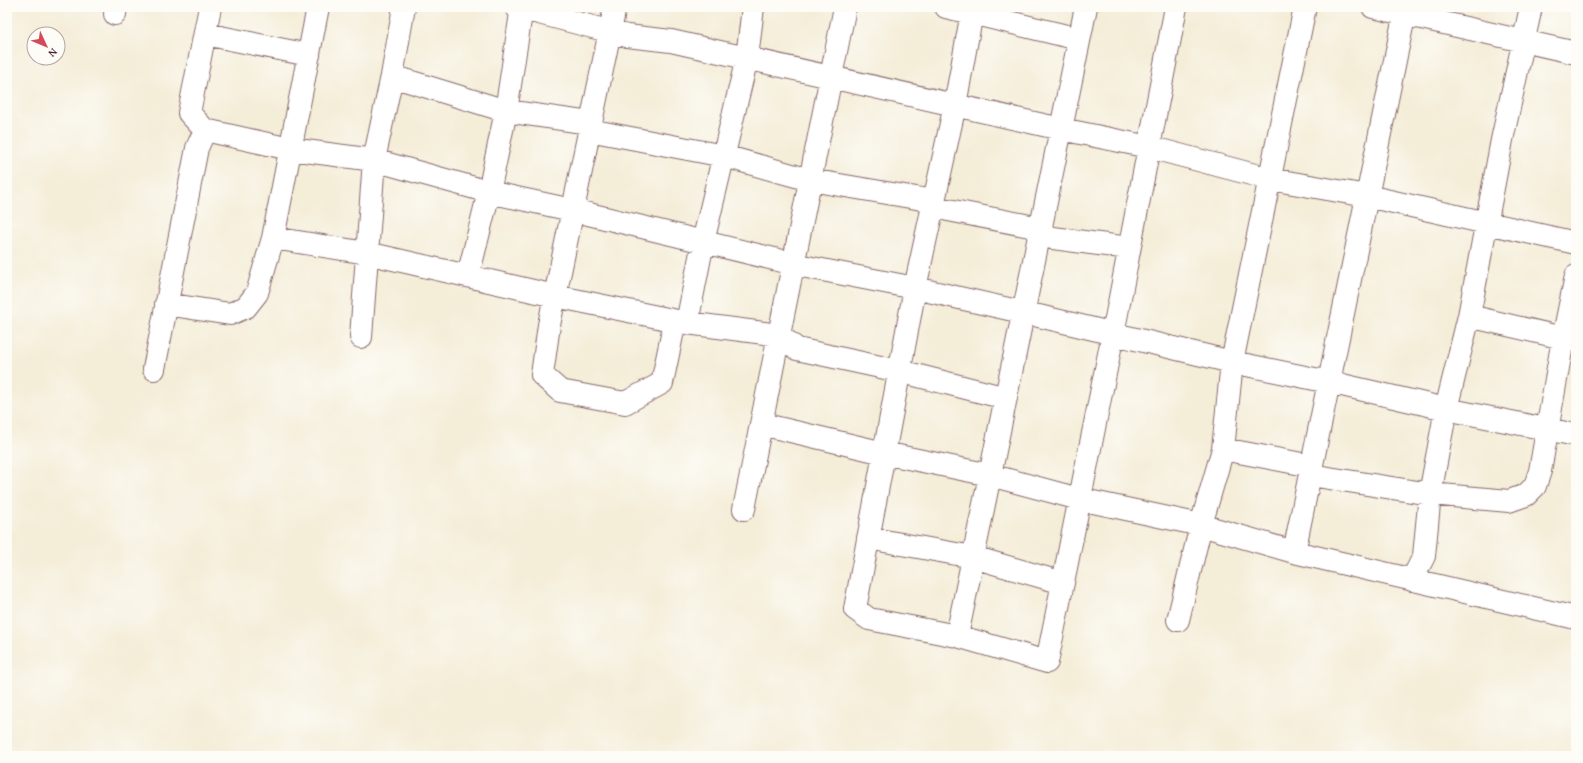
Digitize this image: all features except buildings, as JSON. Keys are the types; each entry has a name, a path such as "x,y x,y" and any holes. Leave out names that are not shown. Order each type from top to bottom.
{"street":[{"path":"210,7 189,112 205,130 290,149 374,160 489,192 572,210 807,267 915,288 1232,362 1329,382 1446,409 1576,435"},
{"path":"166,304 230,314 246,307 257,293 272,238 318,7"},
{"path":"361,337 374,160 392,76 404,7"},
{"path":"468,276 489,192 506,111 520,7 627,36 672,41 1061,129 1149,147 1270,179 1367,196 1576,243"},
{"path":"615,7 589,126 549,325 542,375 560,391 625,403 662,383 681,322 703,242 724,156 747,58 753,7"},
{"path":"744,509 845,7"},
{"path":"946,7 973,11 1079,39"},
{"path":"957,636 1006,398 1022,312 1086,7"},
{"path":"973,11 955,105 915,288 855,609 869,618 957,636 1047,662 1113,334 1176,7"},
{"path":"1178,620 1201,525 1224,449 1232,362 1305,7"},
{"path":"1373,7 1405,10 1576,53"},
{"path":"1412,580 1424,556 1430,494 1446,409 1469,316 1502,140 1531,7"},
{"path":"1294,552 1405,10"},
{"path":"205,34 309,55"},
{"path":"392,76 506,111 589,126 724,156 810,180 933,204 1039,232 1129,248"},
{"path":"154,369 197,148 205,130"},
{"path":"272,238 367,253 555,296 681,322 779,336 797,349 899,371 1006,398"},
{"path":"1224,449 1311,470 1430,494 1509,501 1526,495 1534,486 1540,471 1547,429 1570,340 1576,276"},
{"path":"1469,316 1570,340"},
{"path":"761,424 884,453 990,475 1079,498 1201,525 1294,552 1576,618"},
{"path":"868,538 973,557 1063,583"}]}
